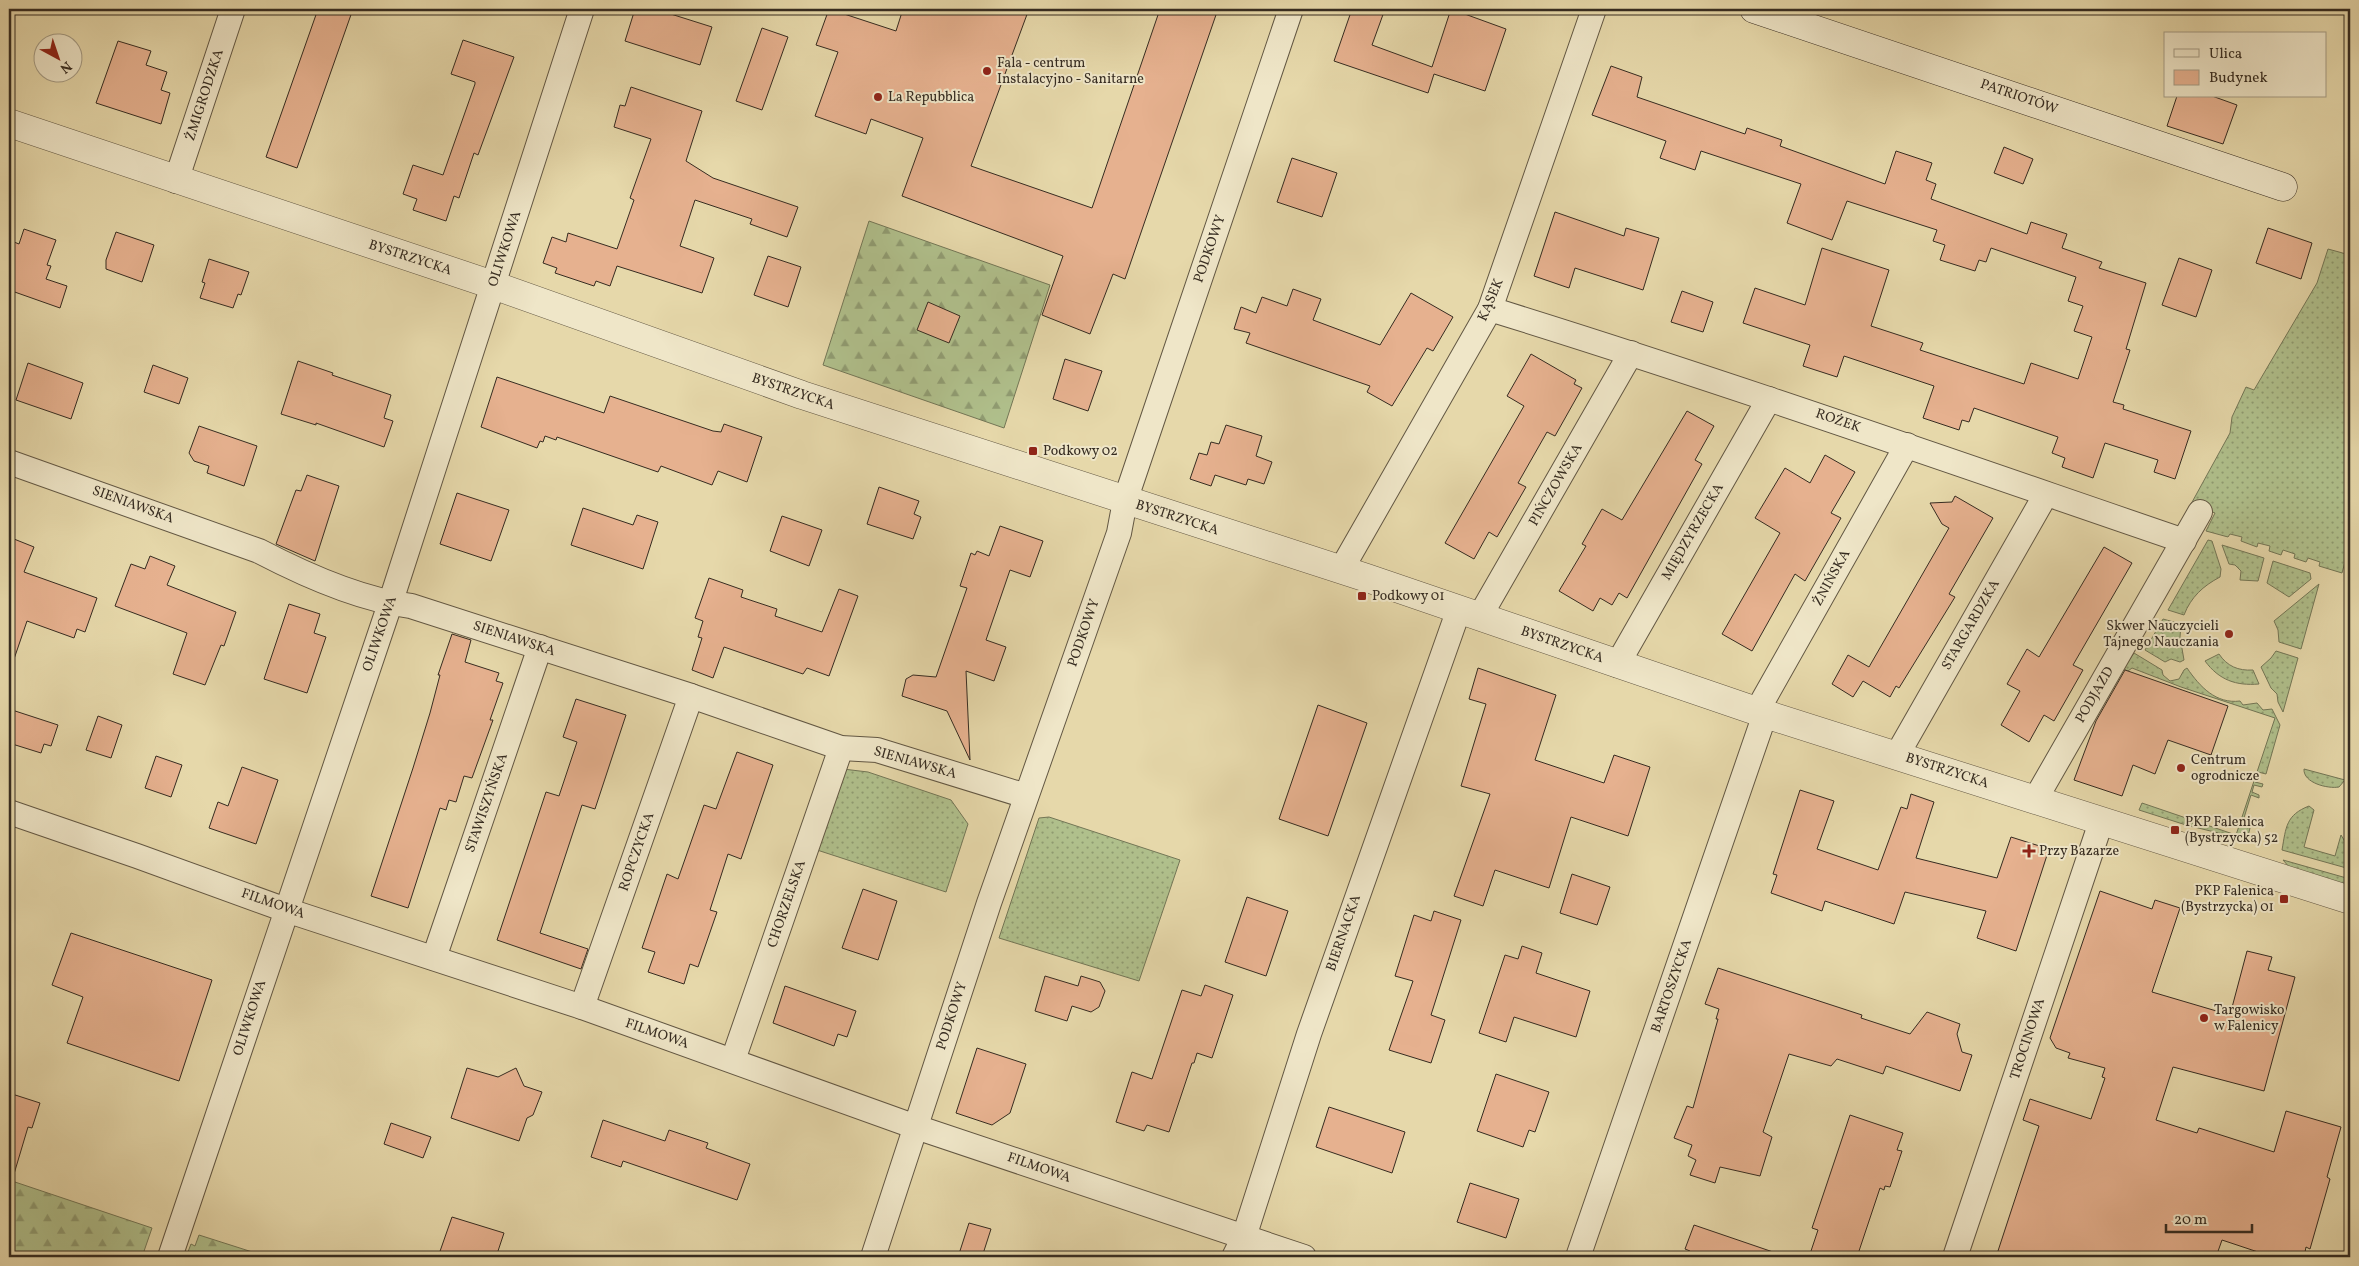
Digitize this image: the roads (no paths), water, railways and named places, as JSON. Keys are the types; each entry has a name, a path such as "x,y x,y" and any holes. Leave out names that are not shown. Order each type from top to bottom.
{"street":[{"name":"ŻMIGRODZKA","path":"176,181 234,9"},
{"name":"OLIWKOWA","path":"170,1257 390,604 582,9"},
{"name":"PODKOWY","path":"873,1257 989,903 1119,533 1125,501 1291,9"},
{"name":"KĄSEK","path":"1341,570 1490,309 1594,9"},
{"name":"PATRIOTÓW","path":"1754,9 2283,187"},
{"name":"BYSTRZYCKA","path":"9,123 176,181 493,285 802,396 1341,570 1617,665 1761,712 2350,900"},
{"name":"ROŻEK","path":"1490,309 1769,398 2184,541"},
{"name":"PIŃCZOWSKA","path":"1470,613 1631,353"},
{"name":"MIĘDZYRZECKA","path":"1617,665 1769,398"},
{"name":"ŻNIŃSKA","path":"1761,712 1907,445"},
{"name":"SIENIAWSKA","path":"9,462 259,551 297,571 390,604 412,606 691,696 841,748 878,750 1026,796"},
{"name":"STARGARDZKA","path":"1897,755 2046,494"},
{"name":"PODJAZD","path":"2035,800 2200,512"},
{"name":"BIERNACKA","path":"1239,1247 1308,1034 1470,613"},
{"name":"STAWISZYŃSKA","path":"434,958 540,647"},
{"name":"ROPCZYCKA","path":"582,1007 691,696"},
{"name":"BARTOSZYCKA","path":"1578,1257 1761,712"},
{"name":"CHORZELSKA","path":"733,1060 841,748"},
{"name":"FILMOWA","path":"9,812 286,910 582,1007 733,1060 1239,1247 1304,1257"},
{"name":"TROCINOWA","path":"1955,1257 2101,822"}],"place":[{"name":"Fala - centrum Instalacyjno - Sanitarne","path":"987,71"},
{"name":"La Repubblica","path":"878,97"},
{"name":"Podkowy 02","path":"1033,451"},
{"name":"Podkowy 01","path":"1362,596"},
{"name":"Skwer Nauczycieli Tajnego Nauczania","path":"2229,634"},
{"name":"Centrum ogrodnicze","path":"2181,768"},
{"name":"PKP Falenica (Bystrzycka) 52","path":"2175,830"},
{"name":"Przy Bazarze","path":"2029,851"},
{"name":"PKP Falenica (Bystrzycka) 01","path":"2284,899"},
{"name":"Targowisko w Falenicy","path":"2204,1018"}]}
